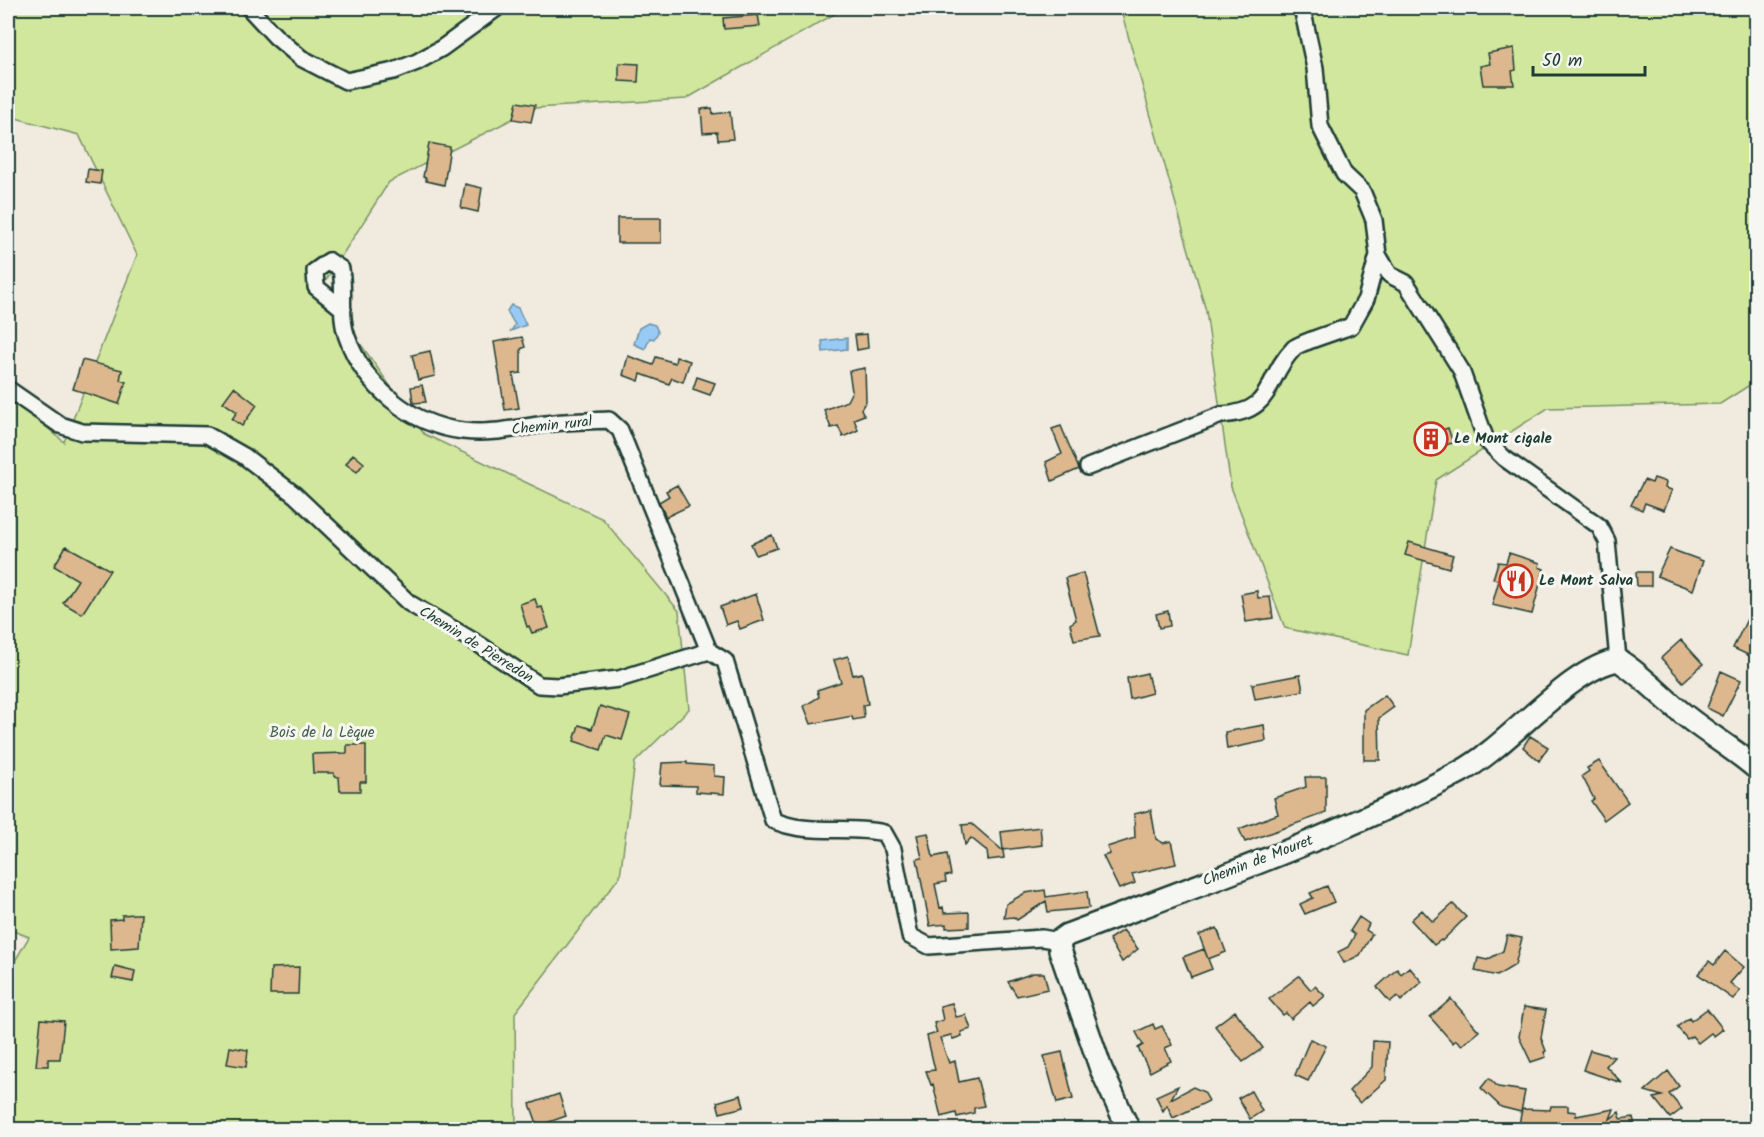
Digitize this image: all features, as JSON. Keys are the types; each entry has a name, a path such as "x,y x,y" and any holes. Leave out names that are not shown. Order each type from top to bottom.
{"street":[{"path":"249,8 275,36 301,58 346,81 394,71 417,62 441,48 497,8"},
{"path":"1088,467 1221,415 1243,414 1262,402 1273,378 1296,346 1351,326 1366,299 1378,255 1374,220 1362,191 1344,174 1320,126 1315,68 1302,8"},
{"path":"1378,255 1390,275 1406,283 1461,370 1486,440 1504,459 1599,526 1607,541 1618,660 1632,669 1684,715 1735,750 1756,768"},
{"name":"Chemin rural","path":"343,309 346,336 375,385 393,402 430,422 462,431 498,432 554,423 609,420 620,430 709,651"},
{"name":"Chemin de Pierredon","path":"8,389 60,425 82,432 207,435 244,456 295,495 409,603 480,645 539,685 558,686 619,679 709,651"},
{"path":"709,651 725,661 772,820 788,827 865,829 884,833 893,849 910,936 929,946 1042,938 1059,941 1101,1069 1129,1130"},
{"name":"Chemin de Mouret","path":"1059,941 1386,809 1463,771 1587,674 1618,660"}],"green space":[{"name":"Bois de la Lèque","path":"8,8 845,8 686,99 534,108 389,182 321,288 424,434 603,519 679,611 689,709 635,762 620,876 515,1013 516,1129 8,1129 8,973 29,937 8,929 8,394 64,442 137,255 79,135 8,116"},
{"path":"1109,8 1756,8 1756,381 1720,404 1548,408 1436,480 1408,655 1285,628 1231,487 1206,311 1122,14"}],"water":[{"path":"511,305 518,308 526,325 511,331 515,325 507,311"},
{"path":"648,323 655,325 658,332 654,339 650,338 645,349 634,344 639,328"},
{"path":"847,338 847,349 823,352 822,341"}],"building":[{"path":"758,15 760,26 724,29 723,18"},
{"path":"1514,48 1516,70 1512,71 1514,85 1483,85 1480,66 1490,64 1488,53"},
{"path":"619,63 639,64 638,82 619,81"},
{"path":"517,102 535,105 531,122 513,119"},
{"path":"712,108 713,114 730,112 733,139 718,140 717,132 703,133 701,109"},
{"path":"429,143 450,147 444,185 426,181 423,177"},
{"path":"88,169 102,171 100,184 86,182"},
{"path":"465,184 482,188 478,212 461,208"},
{"path":"617,218 661,218 661,243 617,243"},
{"path":"867,334 868,348 857,350 855,335"},
{"path":"522,337 525,347 521,349 521,373 513,374 519,408 505,410 494,342"},
{"path":"430,351 435,376 418,380 412,355"},
{"path":"628,356 653,365 656,357 675,363 676,357 690,361 683,382 672,378 669,384 641,374 639,381 623,375"},
{"path":"82,360 122,370 120,380 126,382 119,404 73,389"},
{"path":"865,368 866,401 861,409 864,415 854,419 858,430 843,437 838,426 831,428 824,410 847,401 852,391 849,371"},
{"path":"697,377 715,383 710,395 693,389"},
{"path":"422,385 426,402 413,403 411,387"},
{"path":"234,387 257,405 242,426 232,419 237,412 223,402"},
{"path":"1061,426 1079,469 1052,481 1046,462 1062,454 1052,429"},
{"name":"Le Mont cigale","path":"1448,428 1453,443 1420,451 1415,432 1426,429 1427,432 1434,433"},
{"path":"353,454 364,463 357,472 346,464"},
{"path":"1654,478 1666,482 1665,488 1672,490 1664,510 1645,503 1642,510 1631,505 1644,480 1652,483"},
{"path":"677,485 689,506 666,517 659,502 669,496 666,491"},
{"path":"772,535 777,548 756,555 751,544"},
{"path":"1409,542 1453,555 1449,568 1405,555"},
{"path":"66,546 110,570 82,614 63,603 78,580 54,566"},
{"path":"1670,549 1703,561 1693,590 1657,576"},
{"path":"1509,553 1540,563 1539,567 1544,569 1532,614 1492,605 1499,580 1493,579 1498,562 1506,563"},
{"path":"1636,572 1651,572 1651,586 1637,586"},
{"path":"1083,573 1100,636 1074,640 1070,624 1076,620 1065,578"},
{"path":"1257,591 1258,598 1270,597 1273,618 1246,622 1241,594"},
{"path":"756,594 764,620 740,629 737,621 726,625 720,607"},
{"path":"535,599 538,608 542,607 549,628 532,633 529,626 527,627 520,604"},
{"path":"1756,601 1756,643 1750,656 1733,648"},
{"path":"1168,611 1170,626 1159,628 1156,614"},
{"path":"1681,640 1703,664 1683,682 1661,658"},
{"path":"848,656 853,675 862,673 868,704 863,705 864,718 853,720 852,716 811,724 804,706 819,697 817,690 841,682 834,660"},
{"path":"1721,671 1741,680 1723,716 1707,708"},
{"path":"1147,673 1152,693 1130,699 1127,678"},
{"path":"1300,675 1303,691 1255,699 1252,684"},
{"path":"1385,695 1394,707 1379,718 1380,760 1364,760 1364,710"},
{"path":"600,706 630,715 622,740 606,735 601,750 574,741 579,725 592,729"},
{"path":"1264,725 1266,741 1227,749 1225,732"},
{"path":"1530,736 1548,747 1539,761 1523,747"},
{"path":"347,745 366,745 366,782 360,782 360,791 340,791 339,777 334,776 334,773 313,773 312,754 347,753"},
{"path":"1599,761 1628,802 1604,820 1591,801 1594,799 1582,776 1589,771 1587,768"},
{"path":"687,762 687,764 714,766 714,776 725,777 724,794 696,792 696,786 660,785 662,763"},
{"path":"1305,777 1326,777 1326,813 1245,842 1239,829 1278,814 1274,798 1306,787"},
{"path":"1151,810 1156,839 1163,843 1171,841 1176,864 1132,874 1135,883 1119,889 1103,856 1110,854 1107,847 1135,838 1134,814"},
{"path":"972,824 1003,851 1004,858 988,860 987,851 971,838 965,845 962,825"},
{"path":"1040,827 1042,845 1003,850 1001,832"},
{"path":"928,833 933,857 947,854 951,875 945,876 946,882 935,884 940,908 943,907 944,913 969,912 969,927 946,928 946,924 930,926 917,859 922,858 917,835"},
{"path":"1327,886 1334,902 1305,914 1300,904 1313,898 1310,893"},
{"path":"1045,890 1046,897 1087,891 1089,908 1048,912 1046,901 1017,920 1014,917 1004,918 1006,904 1025,893"},
{"path":"1453,904 1466,917 1442,941 1434,945 1411,920 1422,910 1433,922"},
{"path":"141,914 139,947 111,949 110,920 122,919 122,915"},
{"path":"1359,917 1369,924 1366,930 1372,934 1360,955 1344,963 1338,952 1348,947 1355,935 1350,931"},
{"path":"1217,928 1226,952 1208,959 1199,935"},
{"path":"1123,930 1138,949 1122,962 1109,939"},
{"path":"1507,935 1522,938 1515,965 1497,976 1475,971 1478,958 1487,960 1503,951"},
{"path":"1204,949 1212,969 1191,977 1183,957"},
{"path":"1725,951 1744,967 1730,983 1740,991 1733,999 1698,974 1709,961 1714,965"},
{"path":"115,966 135,971 133,982 112,978"},
{"path":"299,967 298,994 270,994 271,968"},
{"path":"1409,967 1422,982 1401,1001 1397,996 1390,1002 1377,987 1397,969 1401,974"},
{"path":"1033,973 1044,973 1048,989 1017,996 1008,982"},
{"path":"1299,976 1311,990 1315,986 1325,996 1313,1006 1310,1002 1291,1019 1286,1013 1283,1015 1269,999"},
{"path":"1451,999 1479,1031 1462,1045 1456,1040 1453,1043 1430,1017"},
{"path":"952,1003 956,1017 966,1015 971,1029 961,1032 962,1036 953,1039 951,1035 940,1038 949,1063 955,1061 959,1082 977,1078 984,1106 974,1108 974,1113 957,1117 956,1113 941,1117 933,1084 931,1085 926,1071 935,1070 927,1036 937,1033 934,1023 943,1020 940,1006"},
{"path":"1524,1007 1546,1010 1541,1038 1546,1057 1531,1062 1519,1037"},
{"path":"1707,1009 1723,1029 1714,1036 1711,1033 1698,1043 1692,1036 1687,1039 1677,1027 1689,1018 1691,1021"},
{"path":"1235,1011 1263,1048 1243,1062 1215,1026"},
{"path":"41,1019 64,1021 60,1059 48,1059 48,1066 36,1066"},
{"path":"1153,1024 1155,1029 1162,1026 1172,1045 1165,1048 1171,1061 1150,1072 1138,1048 1143,1045 1136,1032"},
{"path":"1310,1039 1326,1046 1308,1081 1295,1075"},
{"path":"1373,1041 1388,1042 1386,1080 1360,1103 1349,1091 1372,1067"},
{"path":"230,1047 248,1050 246,1067 227,1064"},
{"path":"1590,1050 1614,1057 1606,1066 1622,1083 1583,1070"},
{"path":"1062,1052 1073,1099 1057,1103 1044,1056"},
{"path":"1668,1071 1679,1086 1669,1094 1682,1109 1670,1118 1654,1098 1662,1096 1645,1091"},
{"path":"1489,1078 1498,1087 1525,1091 1521,1112 1501,1107 1481,1088"},
{"path":"1178,1086 1171,1099 1193,1087 1204,1092 1209,1101 1173,1118 1167,1105 1163,1111 1156,1096"},
{"path":"1251,1091 1262,1111 1250,1119 1238,1098"},
{"path":"559,1094 566,1116 538,1126 530,1104"},
{"path":"741,1095 744,1107 720,1113 717,1102"},
{"path":"1551,1106 1568,1106 1568,1111 1576,1112 1576,1116 1614,1109 1610,1119 1619,1112 1621,1119 1633,1117 1636,1130 1518,1130 1522,1109 1550,1110"}],"place":[{"name":"Le Mont cigale","path":"1431,439"},
{"name":"Le Mont Salva","path":"1516,581"}]}
